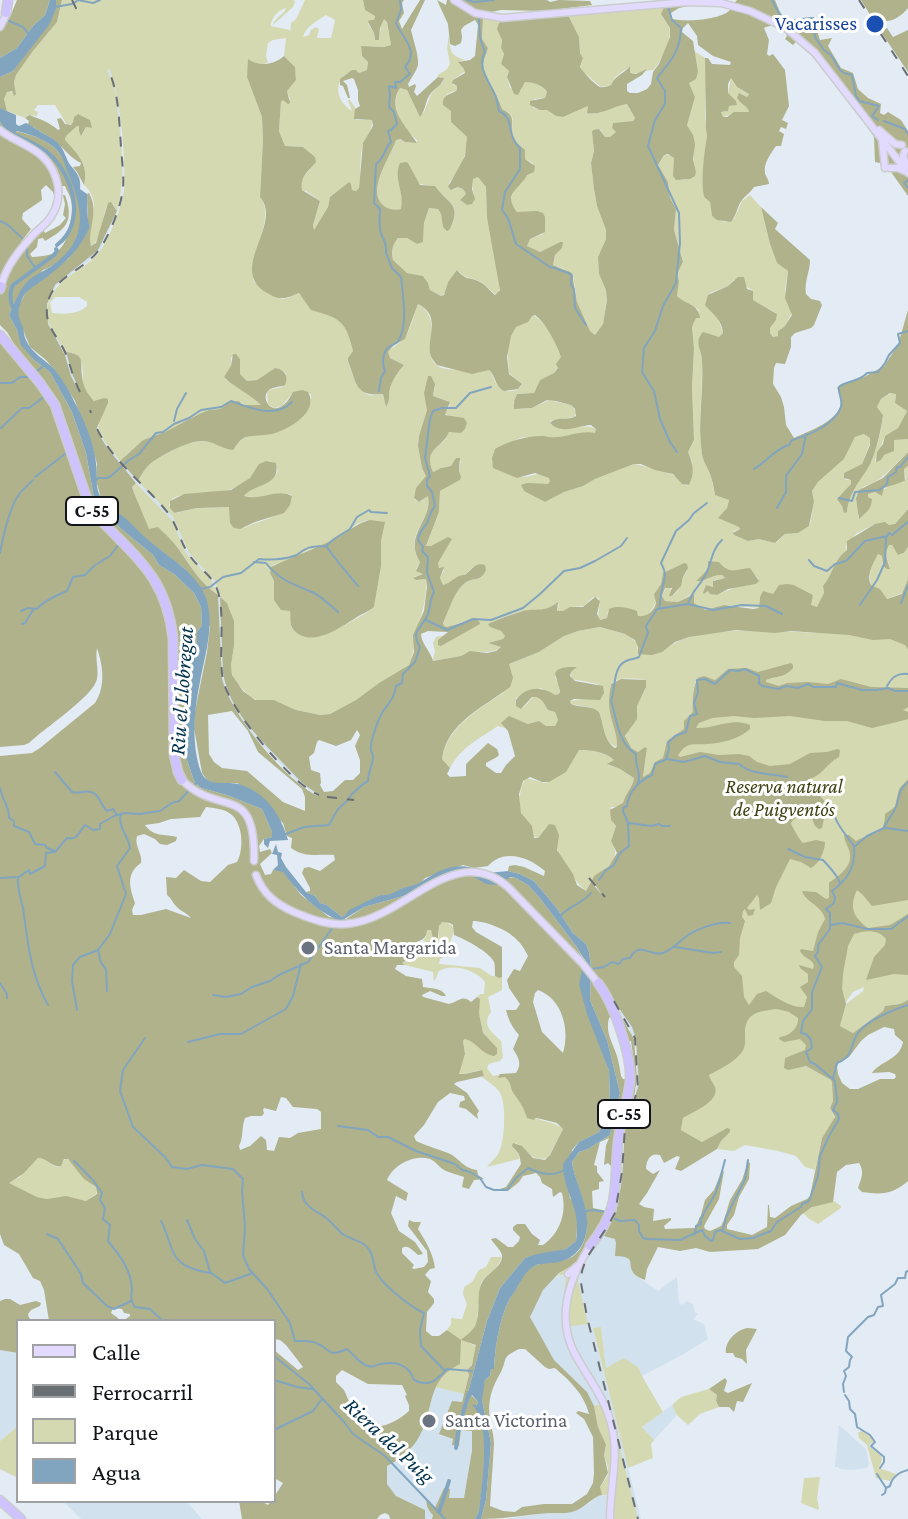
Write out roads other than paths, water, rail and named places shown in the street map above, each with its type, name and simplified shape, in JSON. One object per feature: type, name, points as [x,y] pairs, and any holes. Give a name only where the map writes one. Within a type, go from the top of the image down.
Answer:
[{"type":"highway","points":[[6,13],[10,1]]},
{"type":"highway","name":"C-55","points":[[5,341],[55,405],[93,509],[145,565],[164,598],[173,638],[172,728]]},
{"type":"highway","name":"C-55","points":[[5,341],[52,402],[90,508],[140,562],[158,587],[172,635],[174,761],[183,781]]},
{"type":"highway","name":"C-55","points":[[590,1246],[613,1201],[615,1153],[629,1072],[615,1019],[598,982]]},
{"type":"highway","name":"C-55","points":[[590,1246],[608,1221],[613,1204],[618,1137],[630,1078],[617,1021],[598,982]]},
{"type":"highway","points":[[0,1502],[18,1519]]},
{"type":"main road","points":[[455,0],[476,12],[502,16],[689,0]]},
{"type":"main road","points":[[455,0],[475,13],[502,18],[678,2],[721,3],[768,18],[813,50],[822,61],[820,66],[826,66],[834,74]]},
{"type":"main road","points":[[704,0],[736,5],[768,17],[795,33],[824,60],[829,59],[828,64],[834,74],[908,171]]},
{"type":"main road","points":[[0,26],[6,13]]},
{"type":"main road","points":[[873,126],[903,148],[908,171]]},
{"type":"main road","points":[[873,126],[882,141],[887,168],[908,171]]},
{"type":"main road","points":[[0,131],[46,160],[55,174],[58,190],[53,214],[11,263],[0,287]]},
{"type":"main road","name":"C-55","points":[[183,781],[197,791],[233,804],[247,816],[254,832],[254,861]]},
{"type":"main road","name":"C-55","points":[[256,875],[272,900],[303,916],[327,923],[353,923],[382,914],[448,876],[463,871],[486,873],[508,887],[598,982]]},
{"type":"main road","name":"C-55","points":[[590,1246],[567,1297],[565,1326],[575,1354],[603,1401],[611,1422],[615,1454],[610,1519]]},
{"type":"main road","points":[[568,1274],[580,1264]]},
{"type":"water","points":[[50,0],[56,0],[56,9],[49,25],[13,71],[0,77],[0,58],[17,48],[45,15]]},
{"type":"water","points":[[0,108],[16,115],[19,126],[26,123],[58,143],[78,176],[80,189],[87,194],[90,226],[82,242],[22,300],[18,314],[25,338],[31,349],[58,373],[81,415],[93,447],[97,486],[102,499],[188,572],[206,598],[209,630],[195,715],[198,761],[201,772],[208,780],[248,787],[270,805],[288,840],[270,841],[268,848],[264,839],[272,837],[272,832],[262,809],[201,788],[194,781],[186,757],[183,714],[197,632],[202,625],[201,607],[194,593],[119,527],[94,498],[86,453],[72,412],[50,372],[21,345],[9,315],[27,282],[65,255],[78,233],[80,222],[77,198],[60,155],[40,139],[16,131],[14,136],[5,130],[0,122]]},
{"type":"water","points":[[276,844],[286,867],[306,892],[342,917],[349,910],[380,895],[417,884],[452,867],[474,868],[480,876],[508,871],[520,874],[534,881],[573,933],[586,944],[589,952],[590,1000],[607,1040],[620,1093],[610,1135],[579,1152],[572,1162],[587,1216],[586,1234],[581,1246],[569,1258],[537,1265],[528,1271],[509,1300],[502,1318],[494,1369],[485,1380],[482,1400],[491,1443],[486,1500],[481,1519],[475,1519],[482,1486],[484,1440],[478,1414],[472,1405],[478,1402],[472,1395],[467,1396],[487,1321],[500,1288],[525,1258],[566,1249],[576,1241],[575,1210],[563,1164],[579,1142],[599,1132],[610,1107],[609,1071],[579,984],[584,959],[539,897],[516,878],[510,877],[499,885],[486,884],[462,870],[451,872],[407,895],[364,907],[341,921],[308,901],[283,872],[273,870],[278,865],[277,855],[272,854]]},
{"type":"waterway","points":[[74,3],[78,0],[93,3],[100,0]]},
{"type":"waterway","points":[[379,391],[385,371],[384,355],[399,340],[404,318],[401,277],[392,268],[386,253],[380,229],[380,209],[374,203],[376,164],[391,142],[388,131],[397,124],[389,107],[389,86],[396,88],[395,82],[410,74],[405,67],[410,50],[396,23],[401,10],[400,0]]},
{"type":"waterway","points":[[467,0],[494,0]]},
{"type":"waterway","points":[[772,0],[781,16],[788,21],[813,18],[815,37],[840,70],[852,75],[859,101],[879,106],[872,116],[878,120]]},
{"type":"waterway","points":[[55,7],[72,4]]},
{"type":"waterway","points":[[668,6],[672,20],[681,28],[680,36],[674,55],[657,78],[665,91],[665,104],[655,120],[648,146],[679,213],[680,243],[676,283],[644,348],[642,372],[654,391],[660,419],[677,452]]},
{"type":"waterway","points":[[479,18],[480,38],[485,52],[483,69],[499,111],[507,118],[515,143],[520,148],[520,169],[505,192],[502,210],[508,218],[516,244],[550,267],[572,276],[575,308],[586,325]]},
{"type":"waterway","points":[[7,20],[23,27],[28,33]]},
{"type":"waterway","points":[[884,121],[905,129],[908,134]]},
{"type":"waterway","points":[[12,130],[13,134],[47,152],[69,184],[73,197],[72,224],[57,245]]},
{"type":"waterway","points":[[908,180],[904,183],[908,188]]},
{"type":"waterway","points":[[0,221],[22,238]]},
{"type":"waterway","points":[[27,246],[27,256],[36,269]]},
{"type":"waterway","points":[[15,311],[11,298],[13,285],[54,255],[56,249]]},
{"type":"waterway","points":[[754,469],[792,440],[828,424],[841,407],[839,387],[867,373],[878,372],[900,343],[898,334],[908,331]]},
{"type":"waterway","points":[[34,374],[44,365]]},
{"type":"waterway","points":[[0,383],[12,383],[20,377],[28,377]]},
{"type":"waterway","points":[[349,798],[368,781],[375,731],[396,686],[402,683],[403,674],[415,662],[420,647],[416,635],[428,615],[434,592],[427,573],[428,557],[418,540],[435,506],[432,492],[427,486],[430,476],[425,458],[430,419],[433,411],[456,408],[470,393],[491,387]]},
{"type":"waterway","points":[[174,421],[186,393]]},
{"type":"waterway","points":[[1,428],[22,408],[29,408],[44,397]]},
{"type":"waterway","points":[[95,481],[111,476],[139,454],[156,433],[201,410],[221,407],[231,401],[270,411],[292,402]]},
{"type":"waterway","points":[[777,508],[786,492],[786,476],[802,454],[806,434]]},
{"type":"waterway","points":[[35,477],[69,451]]},
{"type":"waterway","points":[[839,498],[852,501],[855,492],[879,490],[908,457]]},
{"type":"waterway","points":[[0,553],[13,506],[33,480]]},
{"type":"waterway","points":[[659,609],[665,576],[661,563],[676,531],[707,503]]},
{"type":"waterway","points":[[199,589],[210,587],[223,577],[241,573],[259,559],[285,558],[310,547],[326,546],[369,510],[387,513]]},
{"type":"waterway","points":[[809,560],[814,566],[827,571],[835,564],[846,561],[865,541],[889,533],[892,535],[908,522]]},
{"type":"waterway","points":[[860,605],[885,562],[886,537]]},
{"type":"waterway","points":[[426,620],[447,630],[473,619],[491,620],[523,608],[564,571],[595,561],[621,546],[627,538]]},
{"type":"waterway","points":[[688,604],[722,540]]},
{"type":"waterway","points":[[97,564],[110,556],[119,544]]},
{"type":"waterway","points":[[327,547],[358,586]]},
{"type":"waterway","points":[[254,562],[266,563],[281,578],[315,594],[338,612]]},
{"type":"waterway","points":[[21,611],[37,609],[67,591],[73,577],[85,575],[95,565]]},
{"type":"waterway","points":[[901,603],[908,585]]},
{"type":"waterway","points":[[638,784],[636,754],[621,737],[611,700],[618,668],[626,661],[639,657],[648,633],[646,626],[657,609],[688,604],[713,610],[742,605],[766,606],[782,614]]},
{"type":"waterway","points":[[22,624],[33,610]]},
{"type":"waterway","points":[[666,759],[668,743],[686,732],[690,716],[697,714],[694,703],[698,693],[697,680],[705,679],[715,684],[730,670],[745,669],[759,676],[762,686],[778,689],[808,684],[813,687],[836,687],[837,683],[862,690],[888,688],[908,691]]},
{"type":"waterway","points":[[887,686],[895,676],[908,674]]},
{"type":"waterway","points":[[667,759],[684,762],[705,756],[720,762],[739,764],[755,772],[787,777]]},
{"type":"waterway","points":[[599,880],[629,846],[628,823],[623,808],[627,806],[635,787],[652,775],[655,764],[665,760]]},
{"type":"waterway","points":[[55,772],[72,792],[94,793],[107,811],[113,809],[117,815]]},
{"type":"waterway","points":[[0,878],[19,877],[29,870],[30,874],[45,866],[46,853],[55,852],[67,838],[76,837],[85,825],[93,830],[100,829],[100,824],[114,816],[160,811],[179,801],[197,782]]},
{"type":"waterway","points":[[855,846],[884,828],[908,782]]},
{"type":"waterway","points":[[0,788],[14,826],[29,832],[35,844],[55,851]]},
{"type":"waterway","points":[[286,834],[304,827],[329,825],[347,801]]},
{"type":"waterway","points":[[77,1010],[72,981],[73,965],[80,957],[98,950],[110,934],[126,894],[117,866],[130,848],[121,814]]},
{"type":"waterway","points":[[835,817],[854,846]]},
{"type":"waterway","points":[[629,823],[670,826]]},
{"type":"waterway","points":[[886,828],[908,831]]},
{"type":"waterway","points":[[615,1219],[635,1220],[643,1238],[647,1239],[680,1240],[702,1230],[711,1241],[715,1232],[720,1230],[740,1239],[753,1238],[771,1231],[777,1222],[809,1201],[818,1176],[820,1156],[839,1119],[833,1110],[837,1102],[835,1081],[810,1062],[806,1052],[812,1048],[811,1040],[801,1033],[803,1021],[812,1009],[812,992],[822,967],[815,956],[818,945],[830,929],[830,913],[826,909],[834,903],[832,891],[842,882],[854,861],[854,847]]},
{"type":"waterway","points":[[788,849],[805,857],[823,860],[840,883]]},
{"type":"waterway","points":[[18,878],[31,958],[37,982],[48,1005]]},
{"type":"waterway","points":[[560,916],[591,893]]},
{"type":"waterway","points":[[830,925],[843,923],[867,929],[891,929],[908,916]]},
{"type":"waterway","points":[[591,969],[612,962],[619,964],[637,950],[663,953],[699,929],[730,923]]},
{"type":"waterway","points":[[213,995],[226,997],[241,994],[308,962],[333,927]]},
{"type":"waterway","points":[[675,947],[721,952]]},
{"type":"waterway","points":[[98,950],[106,969],[107,991]]},
{"type":"waterway","points":[[188,1042],[220,1034],[241,1034],[286,1009],[293,996],[301,964]]},
{"type":"waterway","points":[[0,983],[7,998]]},
{"type":"waterway","points":[[833,1079],[837,1063],[849,1054],[862,1028],[908,1005]]},
{"type":"waterway","points":[[145,1038],[123,1070],[120,1091],[133,1127],[172,1167],[187,1169],[202,1165],[233,1169],[243,1179],[243,1255],[249,1269],[268,1290],[290,1323],[295,1341],[314,1342],[332,1353],[347,1349],[363,1364],[370,1366],[397,1364],[406,1368],[414,1380],[424,1383],[436,1379],[447,1369],[472,1371]]},
{"type":"waterway","points":[[338,1126],[368,1130],[378,1137],[388,1137],[416,1151],[455,1164],[494,1190],[507,1190],[528,1168],[546,1174],[564,1170]]},
{"type":"waterway","points":[[695,1234],[696,1226],[701,1224],[700,1219],[715,1194],[725,1160]]},
{"type":"waterway","points":[[723,1229],[745,1179],[748,1160]]},
{"type":"waterway","name":"Riera del Puig","points":[[74,1161],[102,1193],[100,1200],[105,1208],[103,1219],[110,1225],[108,1241],[128,1270],[133,1304],[150,1309],[161,1319]]},
{"type":"waterway","points":[[302,1192],[310,1208],[344,1235],[366,1246],[383,1281],[424,1313],[420,1330],[421,1346],[445,1371]]},
{"type":"waterway","points":[[582,1212],[607,1212]]},
{"type":"waterway","points":[[187,1220],[204,1251],[210,1272],[225,1283],[253,1273]]},
{"type":"waterway","points":[[161,1221],[175,1256],[186,1266],[210,1273]]},
{"type":"waterway","points":[[47,1234],[58,1239],[81,1274],[83,1283],[107,1306],[114,1309],[131,1301]]},
{"type":"waterway","points":[[849,1336],[874,1315],[878,1307],[883,1306],[881,1295],[898,1278],[905,1278],[908,1271]]},
{"type":"waterway","points":[[844,1392],[844,1371],[852,1357],[846,1351],[848,1337]]},
{"type":"waterway","name":"Riera del Puig","points":[[276,1358],[309,1384],[353,1434],[385,1456],[445,1519]]},
{"type":"waterway","points":[[276,1381],[312,1389]]},
{"type":"waterway","points":[[456,1448],[469,1393]]},
{"type":"waterway","points":[[845,1395],[855,1414],[857,1427],[870,1435],[875,1442],[871,1446],[884,1457],[880,1468]]},
{"type":"waterway","points":[[276,1429],[313,1411],[322,1399]]},
{"type":"waterway","points":[[886,1488],[897,1475],[908,1470]]},
{"type":"waterway","points":[[877,1474],[886,1488],[882,1495]]},
{"type":"waterway","points":[[439,1512],[449,1481]]},
{"type":"railway","points":[[72,0],[77,10]]},
{"type":"railway","points":[[859,0],[908,76]]},
{"type":"railway","points":[[80,392],[65,352],[50,326],[47,308],[49,298],[60,282],[102,246],[121,202],[123,177],[119,117],[108,69]]},
{"type":"railway","points":[[97,429],[121,463],[168,513],[187,551],[215,584],[221,609],[223,680],[237,709],[278,762],[319,795]]},
{"type":"railway","points":[[327,797],[354,800]]},
{"type":"railway","points":[[589,878],[605,897]]},
{"type":"railway","points":[[614,1001],[635,1038],[638,1089],[625,1127],[615,1213],[586,1259],[581,1283],[638,1519]]},
{"type":"place","name":"Vacarisses","points":[[875,24]]},
{"type":"place","name":"Santa Margarida","points":[[308,948]]},
{"type":"place","name":"Santa Victorina","points":[[429,1421]]},
{"type":"water label","name":"Riu el Llobregat","points":[[182,691]]},
{"type":"park label","name":"Reserva natural de Puigventós","points":[[784,798]]}]
